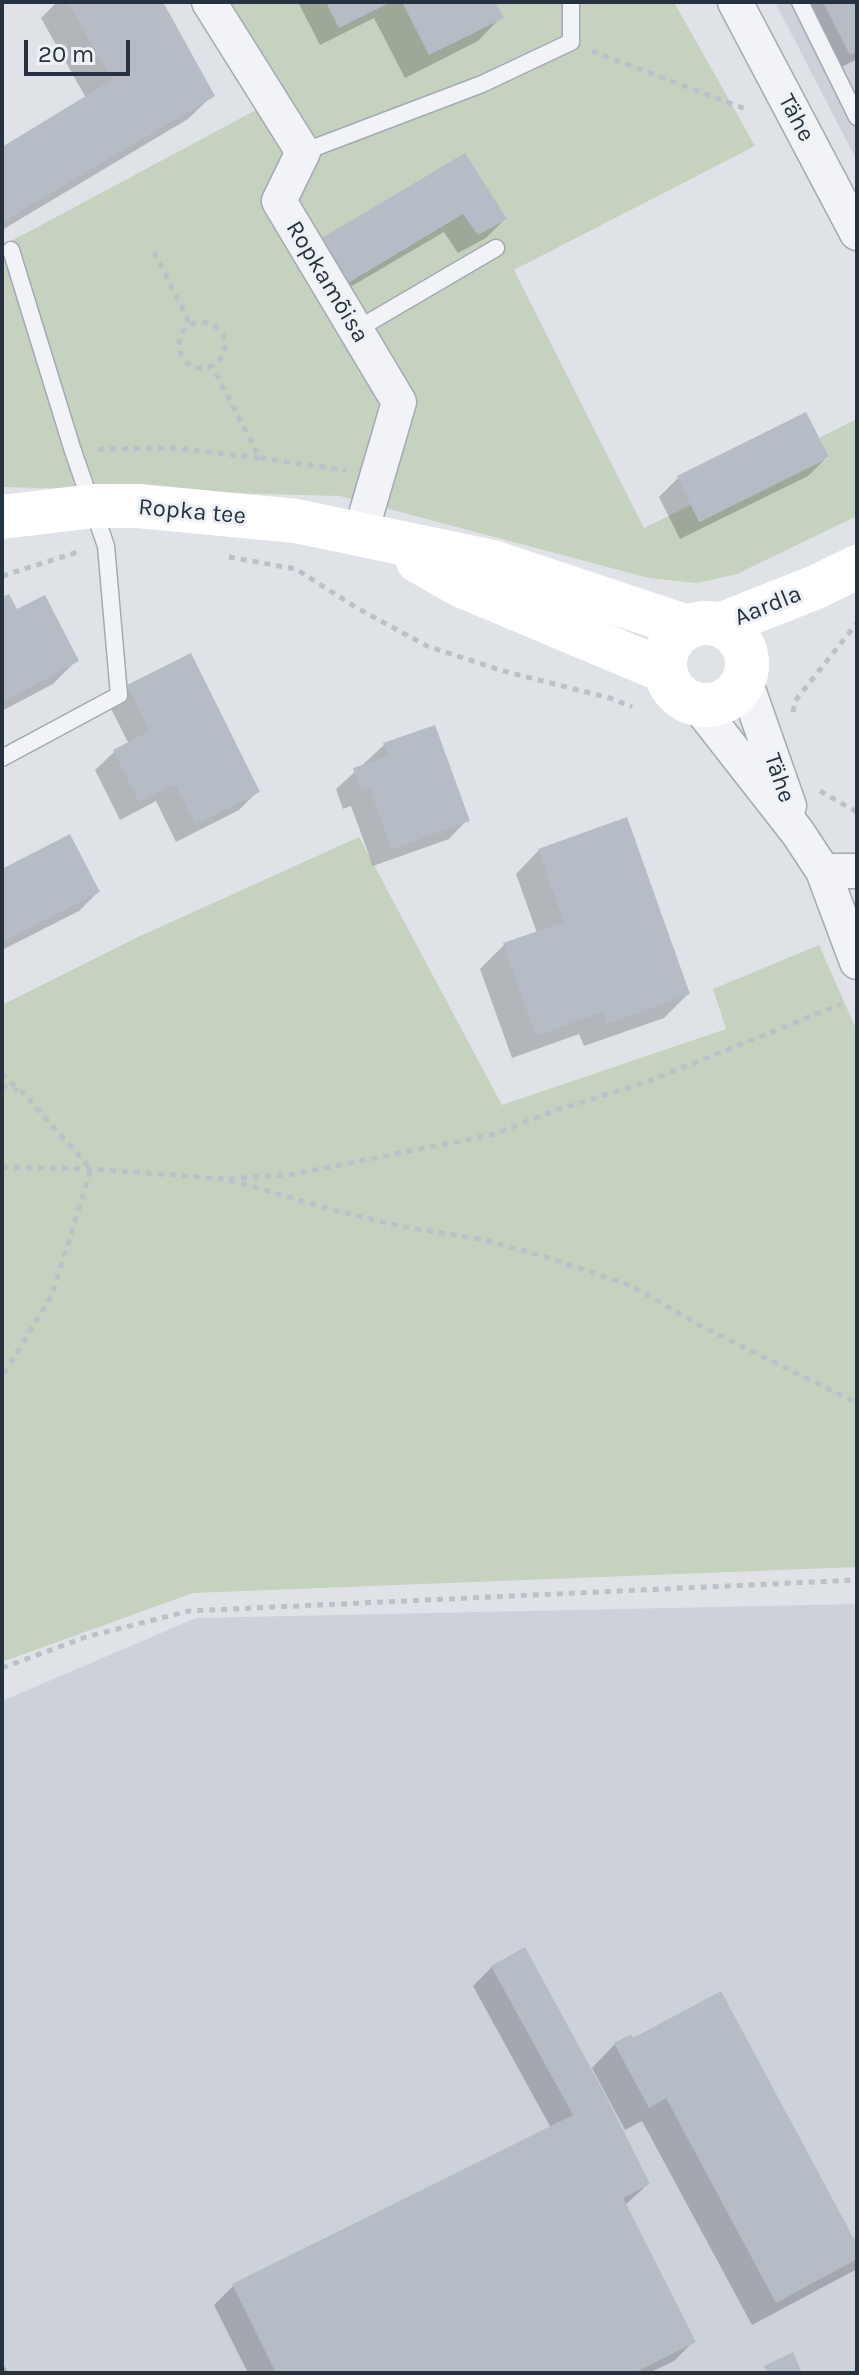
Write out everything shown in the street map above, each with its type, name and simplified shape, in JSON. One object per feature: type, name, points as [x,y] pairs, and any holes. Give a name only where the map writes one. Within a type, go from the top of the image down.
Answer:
[{"type":"street","points":[[209,2],[303,152]]},
{"type":"street","name":"Tähe","points":[[735,2],[857,233]]},
{"type":"street","name":"Ropkamõisa","points":[[303,152],[279,201],[399,402],[378,477],[370,538]]},
{"type":"street","name":"Ropka tee","points":[[2,517],[100,526],[138,506],[296,521],[493,562],[724,645]]},
{"type":"street","name":"Ropka tee","points":[[370,538],[460,585],[665,671]]},
{"type":"street","name":"Aardla","points":[[724,645],[816,587],[857,567]]},
{"type":"street","points":[[677,634],[724,645],[730,696],[709,705],[697,704],[676,692],[665,671],[665,658],[677,634]]},
{"type":"street","name":"Tähe","points":[[724,645],[798,833]]},
{"type":"street","name":"Tähe","points":[[697,704],[798,833],[823,871],[857,962]]},
{"type":"street","points":[[823,871],[857,871]]},
{"type":"lane","points":[[303,152],[482,84],[571,42],[571,2]]},
{"type":"lane","points":[[800,2],[857,117]]},
{"type":"lane","points":[[356,330],[496,248]]},
{"type":"lane","points":[[2,758],[119,695],[100,526],[73,451],[11,250]]},
{"type":"path","points":[[571,42],[748,110]]},
{"type":"path","points":[[154,252],[190,324]]},
{"type":"path","points":[[209,323],[222,335],[224,353],[212,366],[192,367],[182,353],[178,340],[180,333],[190,324],[209,323]]},
{"type":"path","points":[[212,366],[260,458]]},
{"type":"path","points":[[73,451],[174,448],[378,477]]},
{"type":"path","points":[[2,576],[69,553],[100,526]]},
{"type":"path","points":[[225,556],[296,569],[357,608],[427,646],[632,707]]},
{"type":"path","points":[[791,723],[795,701],[857,623]]},
{"type":"path","points":[[815,788],[857,812]]},
{"type":"path","points":[[2,1167],[91,1169],[226,1179],[294,1174],[491,1135],[557,1110],[647,1082],[841,1004]]},
{"type":"path","points":[[2,1074],[91,1169]]},
{"type":"path","points":[[2,1085],[23,1093]]},
{"type":"path","points":[[2,1377],[52,1295],[91,1169]]},
{"type":"path","points":[[226,1179],[404,1227],[481,1239],[632,1286],[699,1325],[857,1403]]},
{"type":"path","points":[[2,1668],[86,1637],[189,1611],[857,1580]]},
{"type":"shaded area","points":[[775,2],[857,2],[857,161]]},
{"type":"shaded area","points":[[857,1604],[857,2372],[2,2373],[2,1701],[196,1618]]},
{"type":"green space","points":[[195,2],[674,2],[755,146],[514,270],[644,528],[691,505],[700,522],[829,458],[819,438],[857,419],[857,516],[737,574],[697,583],[649,578],[340,496],[2,487],[2,246],[256,110]]},
{"type":"green space","points":[[359,837],[502,1105],[726,1029],[713,989],[819,945],[857,1031],[857,1567],[193,1593],[2,1662],[2,1005],[138,937]]},
{"type":"building","points":[[68,2],[163,2],[215,96],[2,222],[2,147],[112,80]]},
{"type":"building","points":[[326,2],[391,2],[339,28]]},
{"type":"building","points":[[402,2],[495,2],[504,18],[429,55]]},
{"type":"building","points":[[823,2],[857,2],[857,52],[850,55]]},
{"type":"building","points":[[465,153],[507,219],[478,235],[463,214],[348,283],[322,238]]},
{"type":"building","points":[[806,412],[829,457],[699,522],[677,476]]},
{"type":"building","points":[[9,594],[17,609],[45,595],[79,661],[2,702],[2,597]]},
{"type":"building","points":[[191,653],[260,792],[195,825],[175,784],[139,802],[113,750],[150,731],[127,685]]},
{"type":"building","points":[[435,725],[470,821],[392,849],[370,789],[361,792],[353,768],[388,756],[383,743]]},
{"type":"building","points":[[627,817],[690,994],[607,1024],[603,1012],[536,1036],[503,943],[564,922],[538,849]]},
{"type":"building","points":[[70,834],[100,892],[2,942],[2,869]]},
{"type":"building","points":[[525,1947],[650,2184],[623,2198],[696,2342],[634,2373],[276,2373],[232,2284],[573,2115],[491,1966]]},
{"type":"building","points":[[721,1991],[854,2239],[857,2237],[857,2259],[776,2303],[666,2098],[649,2108],[614,2043],[631,2034],[633,2038]]},
{"type":"building","points":[[793,2352],[802,2373],[767,2373],[764,2366]]}]
